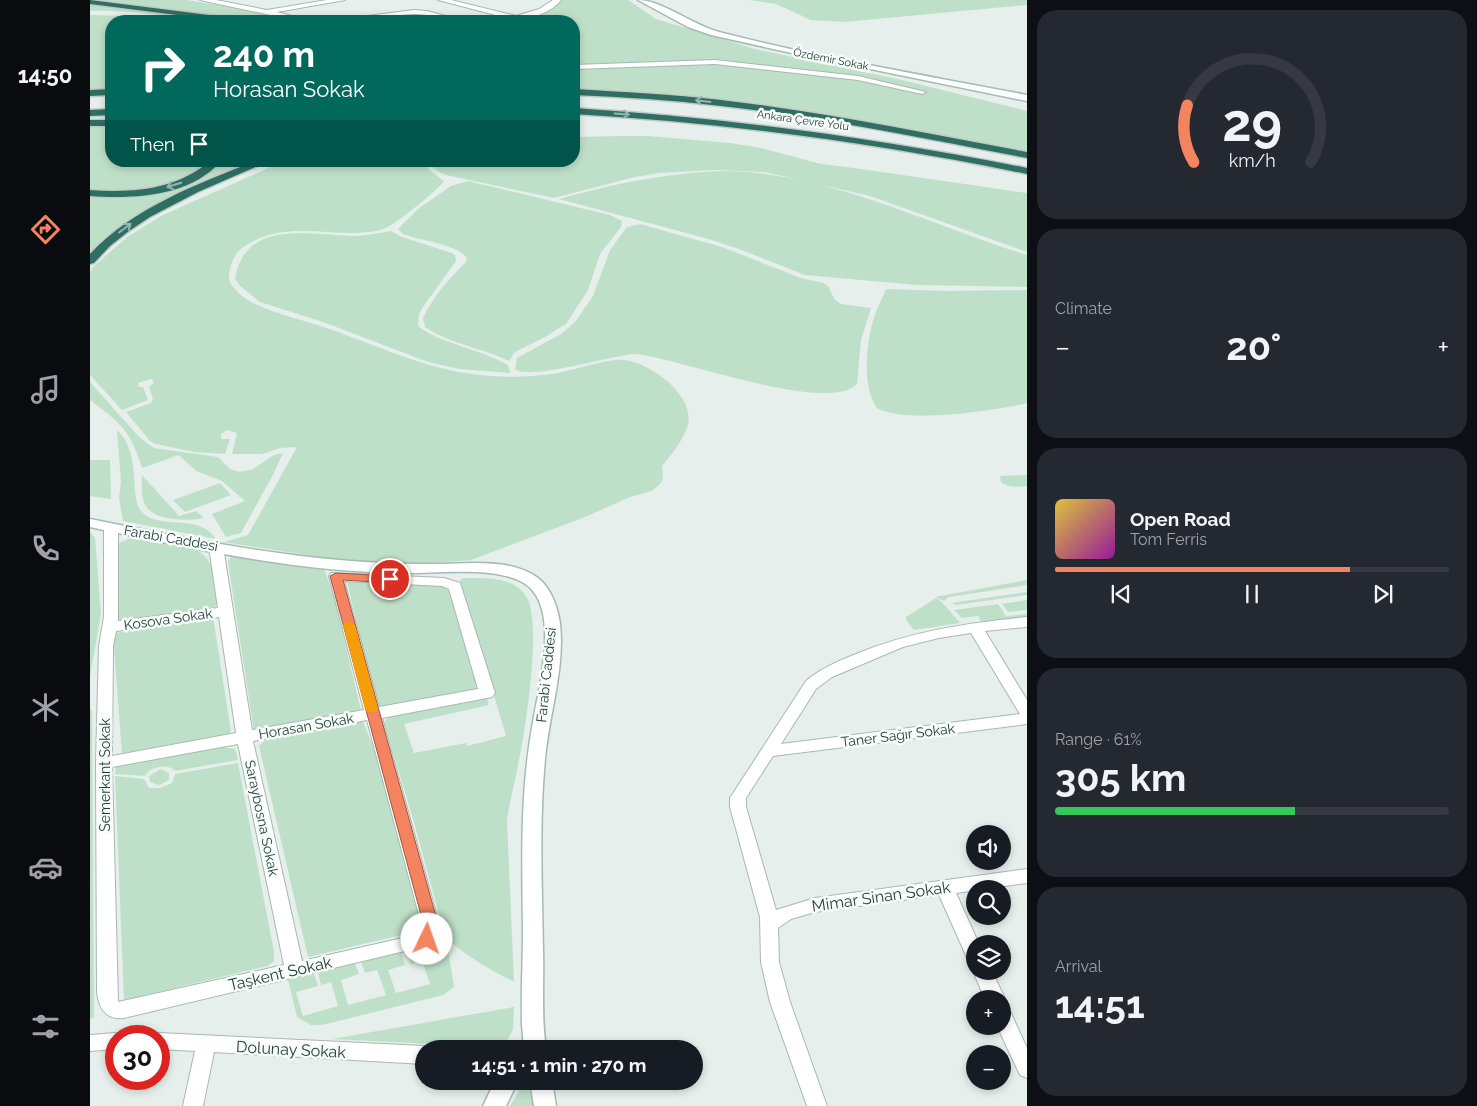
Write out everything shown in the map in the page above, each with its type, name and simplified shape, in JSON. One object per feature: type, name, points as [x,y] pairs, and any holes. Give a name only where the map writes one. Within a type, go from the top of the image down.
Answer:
[{"type":"highway","points":[[90,2],[193,15]]},
{"type":"highway","points":[[102,13],[146,15]]},
{"type":"highway","points":[[580,91],[664,97],[830,119],[1027,156]]},
{"type":"highway","points":[[90,93],[105,92]]},
{"type":"highway","name":"Ankara Çevre Yolu","points":[[580,100],[682,108],[808,122],[921,138],[1027,156]]},
{"type":"highway","points":[[90,102],[105,101]]},
{"type":"highway","name":"Ankara Çevre Yolu","points":[[580,111],[692,120],[818,134],[938,154],[1027,172]]},
{"type":"highway","points":[[90,113],[105,112]]},
{"type":"highway","points":[[580,121],[694,127],[806,138],[879,147],[1027,172]]},
{"type":"highway","points":[[90,122],[105,122]]},
{"type":"highway","points":[[90,194],[123,194],[161,188],[193,178],[208,167]]},
{"type":"highway","points":[[90,262],[108,241],[147,214],[251,167]]},
{"type":"street","points":[[206,0],[281,15]]},
{"type":"street","points":[[268,12],[276,9],[341,0]]},
{"type":"street","points":[[442,0],[504,15]]},
{"type":"street","points":[[525,15],[553,5],[557,0]]},
{"type":"street","name":"Özdemir Sokak","points":[[642,0],[691,25],[714,33],[787,50],[1027,98]]},
{"type":"street","points":[[391,15],[414,12],[435,15]]},
{"type":"street","points":[[580,67],[674,62],[724,62],[858,78],[922,92]]},
{"type":"street","name":"Farabi Caddesi","points":[[90,523],[216,547],[365,567],[494,570],[522,577],[533,582],[541,590],[550,612],[552,625],[550,662],[536,756],[531,826],[533,1040]]},
{"type":"street","name":"Semerkant Sokak","points":[[111,527],[111,627],[106,646],[104,763],[108,1005],[118,1011],[124,1010]]},
{"type":"street","name":"Saraybosna Sokak","points":[[216,547],[244,737],[295,970]]},
{"type":"street","name":"Horasan Sokak","points":[[104,763],[487,693],[455,586],[444,582],[336,576],[372,714]]},
{"type":"street","name":"Kosova Sokak","points":[[111,627],[225,612]]},
{"type":"street","points":[[817,1106],[776,987],[770,953],[770,924],[738,803],[742,789],[811,685],[830,672],[890,644],[934,633],[1027,622]]},
{"type":"street","points":[[975,627],[1027,713]]},
{"type":"street","name":"Taşkent Sokak","points":[[124,1010],[427,939],[432,931],[372,714]]},
{"type":"street","name":"Taner Sağır Sokak","points":[[768,750],[1027,719]]},
{"type":"street","name":"Mimar Sinan Sokak","points":[[770,924],[785,913],[814,905],[1027,876]]},
{"type":"street","points":[[944,888],[966,936]]},
{"type":"street","points":[[1011,1034],[1027,1069]]},
{"type":"street","points":[[90,1043],[105,1042]]},
{"type":"street","name":"Dolunay Sokak","points":[[170,1042],[415,1055]]},
{"type":"street","points":[[193,1106],[206,1045]]},
{"type":"street","points":[[494,1106],[502,1090]]},
{"type":"street","points":[[542,1090],[545,1106]]},
{"type":"green space","points":[[95,0],[187,0],[271,15],[211,15]]},
{"type":"green space","points":[[561,0],[628,0],[656,19],[755,49],[902,80],[1027,111],[1027,153],[802,112],[688,97],[580,88],[580,15],[530,15]]},
{"type":"green space","points":[[749,0],[1027,0],[1027,5],[844,22],[811,20],[776,4]]},
{"type":"green space","points":[[90,3],[182,15],[155,15],[90,11]]},
{"type":"green space","points":[[90,15],[105,15],[105,88],[90,89]]},
{"type":"green space","points":[[90,125],[105,125],[105,167],[202,167],[184,179],[169,184],[138,189],[90,192]]},
{"type":"green space","points":[[648,136],[730,143],[761,148],[821,164],[1027,193],[1027,252],[870,196],[765,172],[715,170],[659,173],[635,177],[554,198],[446,175],[433,167],[580,167],[580,137]]},
{"type":"green space","points":[[217,167],[239,167],[126,222],[90,254],[90,195],[99,196],[166,188],[183,184],[213,171]]},
{"type":"green space","points":[[271,167],[429,167],[428,169],[444,181],[417,206],[391,225],[376,231],[358,233],[302,231],[274,234],[261,238],[248,244],[235,256],[229,273],[231,285],[251,302],[270,310],[330,329],[422,363],[460,372],[500,377],[519,377],[558,373],[601,362],[624,360],[634,362],[657,373],[668,382],[684,402],[688,413],[688,424],[684,435],[662,466],[663,477],[661,483],[652,491],[630,497],[585,517],[471,560],[416,564],[346,561],[224,542],[248,535],[297,447],[280,448],[263,454],[232,454],[237,433],[227,430],[221,434],[221,439],[230,439],[225,454],[194,452],[156,444],[150,441],[126,412],[151,403],[153,400],[149,386],[154,384],[152,379],[138,383],[139,387],[143,387],[148,400],[122,410],[90,375],[90,273],[92,268],[127,237],[163,215]]},
{"type":"green space","points":[[731,171],[769,175],[844,191],[1027,255],[1027,287],[917,285],[805,275],[705,238],[559,199],[644,179]]},
{"type":"green space","points":[[468,181],[610,215],[622,221],[621,227],[600,254],[588,290],[566,324],[515,352],[509,361],[445,338],[425,327],[423,318],[432,302],[447,282],[466,262],[467,258],[463,253],[456,250],[403,234],[398,229],[418,209],[451,186]]},
{"type":"green space","points":[[640,224],[722,247],[801,278],[823,283],[828,286],[835,300],[841,304],[871,308],[861,340],[857,384],[841,392],[816,393],[785,389],[655,357],[635,354],[537,372],[523,372],[515,369],[517,358],[561,334],[575,322],[593,296],[610,250],[627,227]]},
{"type":"green space","points":[[391,231],[402,237],[455,255],[456,261],[419,314],[418,326],[449,342],[497,359],[508,365],[510,373],[459,369],[428,362],[323,322],[260,302],[240,286],[235,279],[241,259],[252,246],[266,238],[283,234],[301,233],[357,236]]},
{"type":"green space","points":[[886,289],[947,291],[1027,290],[1027,403],[973,412],[928,416],[890,413],[877,408],[869,389],[867,354],[873,321]]},
{"type":"green space","points":[[90,382],[140,438],[154,448],[218,457],[230,469],[240,472],[253,469],[274,455],[283,453],[241,533],[226,537],[212,514],[245,501],[222,481],[196,471],[179,455],[142,468],[133,444],[123,428],[110,415],[90,400]]},
{"type":"green space","points":[[117,430],[125,440],[130,451],[136,497],[142,512],[150,518],[199,526],[216,539],[123,521],[119,498],[121,482]]},
{"type":"green space","points":[[90,460],[110,460],[111,499],[90,496]]},
{"type":"green space","points":[[142,475],[179,516],[196,511],[204,518],[189,520],[170,519],[161,517],[148,509],[142,492]]},
{"type":"green space","points":[[1027,475],[1027,486],[1020,487],[1004,484],[1001,482],[1000,476]]},
{"type":"green space","points":[[220,483],[231,495],[185,512],[173,500]]},
{"type":"green space","points":[[90,532],[95,538],[101,614],[90,677]]},
{"type":"green space","points":[[131,538],[198,551],[204,555],[212,567],[217,605],[213,608],[118,622],[116,549],[119,543]]},
{"type":"green space","points":[[236,556],[324,568],[335,600],[361,711],[254,731],[228,562],[230,558]]},
{"type":"green space","points":[[463,578],[498,580],[514,585],[526,596],[531,609],[533,652],[531,678],[521,750],[507,821],[514,981],[472,958],[451,942],[445,934],[384,722],[390,716],[487,698],[489,705],[404,724],[414,753],[466,743],[467,746],[506,736],[460,580]]},
{"type":"green space","points":[[1027,580],[1027,585],[949,597],[944,601],[935,597]]},
{"type":"green space","points":[[347,582],[443,586],[447,589],[451,596],[480,690],[377,707]]},
{"type":"green space","points":[[1027,592],[1027,595],[956,605],[951,603]]},
{"type":"green space","points":[[936,598],[942,602],[960,623],[914,630],[906,620],[906,617]]},
{"type":"green space","points":[[1027,600],[1027,610],[1008,612],[1002,604]]},
{"type":"green space","points":[[998,604],[1006,616],[1027,614],[1027,617],[981,622],[978,616],[962,618],[954,610]]},
{"type":"green space","points":[[213,617],[231,731],[229,734],[122,753],[113,636],[115,633]]},
{"type":"green space","points":[[90,708],[92,711],[94,1018],[90,1019]]},
{"type":"green space","points":[[363,721],[374,749],[421,919],[420,928],[410,933],[308,957],[259,746],[266,739],[274,736]]},
{"type":"green space","points":[[216,746],[235,749],[238,760],[175,771],[164,766],[151,770],[145,776],[115,774],[116,766]]},
{"type":"green space","points":[[238,763],[274,952],[274,961],[268,966],[124,1000],[115,776],[144,779],[149,788],[160,788],[172,783],[175,774]]},
{"type":"green space","points":[[161,769],[169,773],[169,780],[159,785],[150,782],[149,776]]},
{"type":"green space","points":[[434,944],[448,949],[454,987],[443,995],[322,1025],[311,1025],[297,1017],[288,980],[314,974],[318,986],[296,992],[303,1016],[338,1006],[331,982],[321,985],[318,973],[355,963],[359,974],[341,980],[348,1005],[386,995],[377,970],[365,973],[361,962],[401,952],[405,965],[388,970],[396,993],[430,984],[422,961],[411,964],[408,951]]},
{"type":"green space","points":[[514,1007],[513,1029],[508,1040],[415,1040],[415,1043],[332,1039]]},
{"type":"green space","points":[[520,1090],[531,1090],[534,1106],[510,1106]]},
{"type":"slow traffic","points":[[349,625],[371,709]]},
{"type":"route","points":[[390,579],[336,576],[432,931],[427,939]]}]
